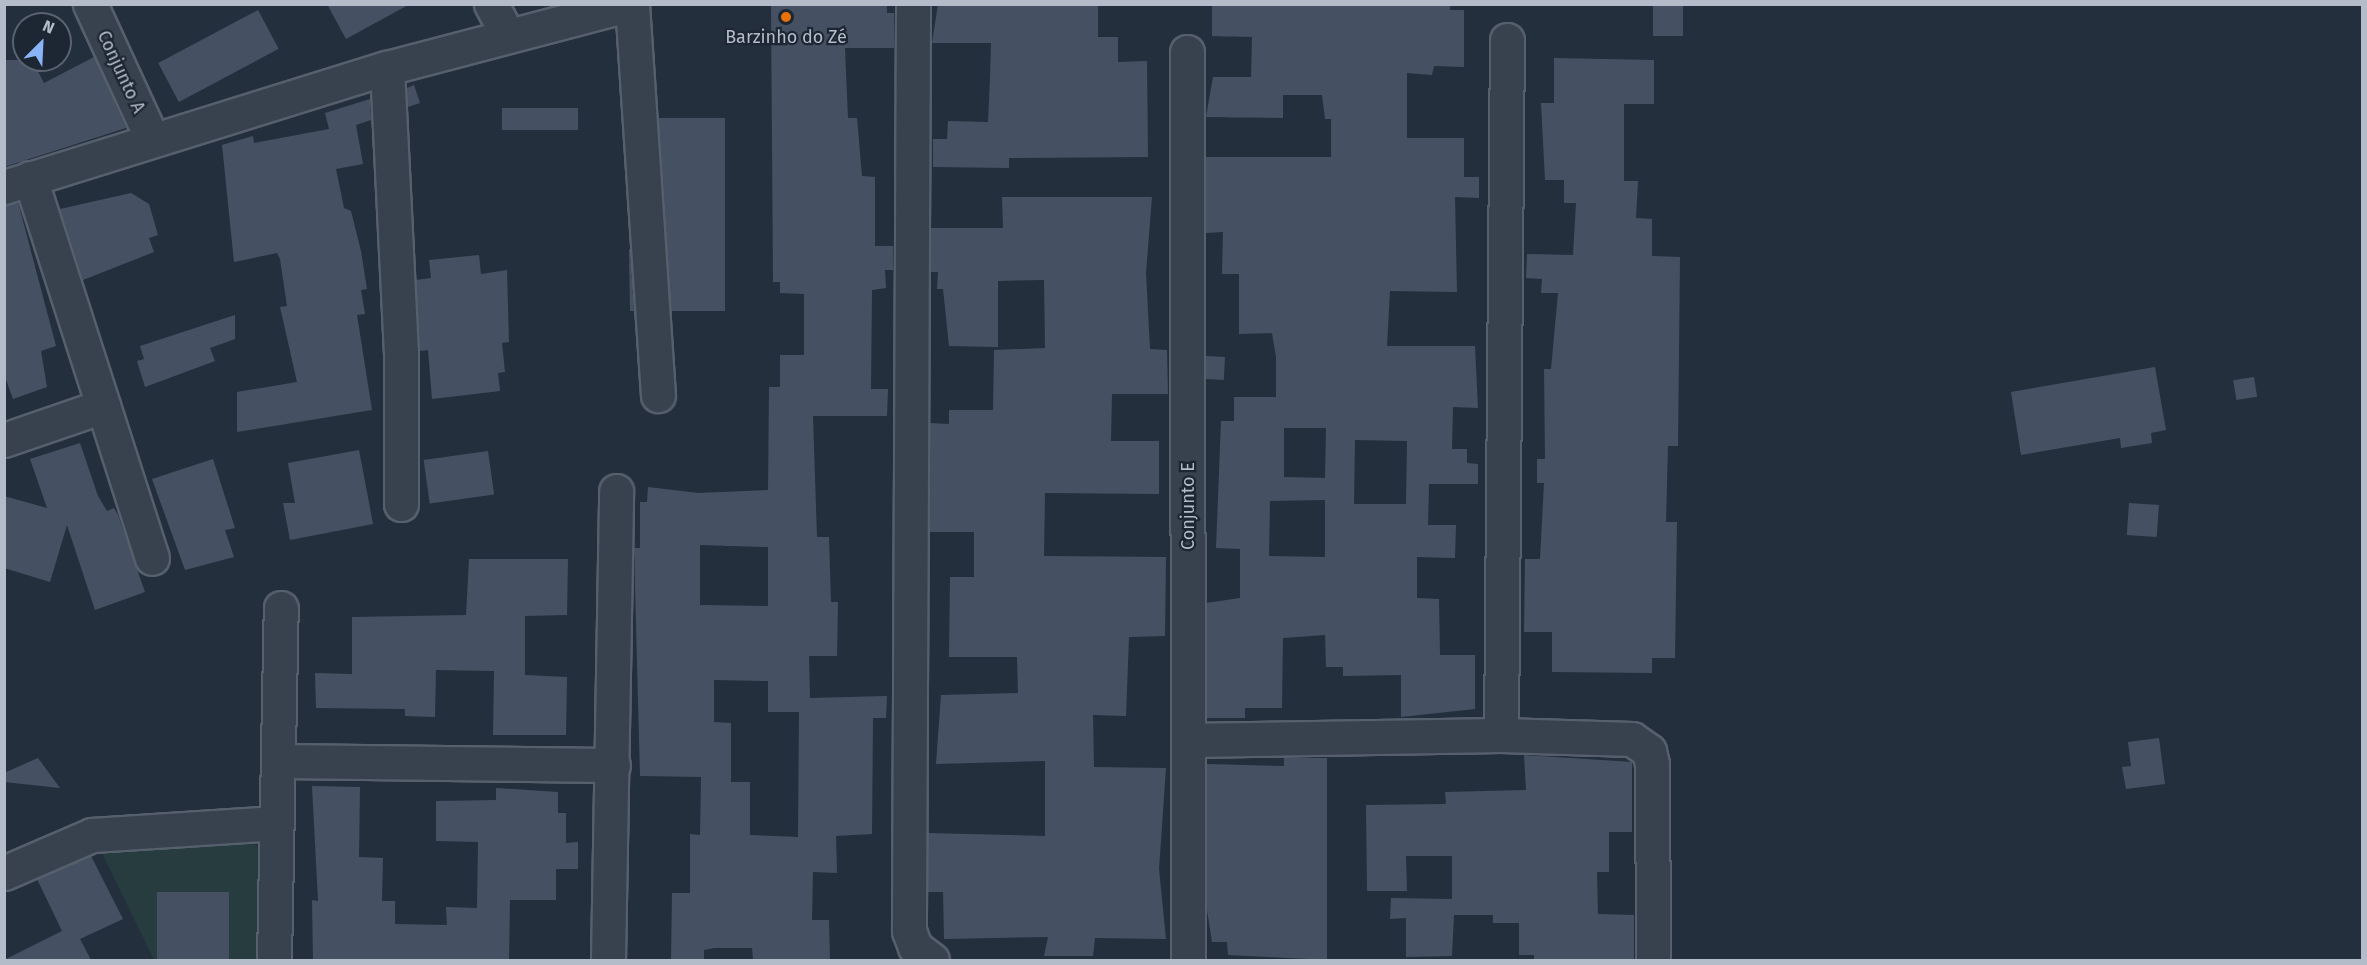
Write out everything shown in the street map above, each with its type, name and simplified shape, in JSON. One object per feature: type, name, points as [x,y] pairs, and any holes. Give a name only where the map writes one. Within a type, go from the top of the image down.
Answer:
[{"type":"street","name":"Conjunto A","points":[[90,4],[152,140]]},
{"type":"street","points":[[491,4],[508,36]]},
{"type":"street","points":[[152,558],[103,406],[17,182],[387,68],[632,4],[658,395]]},
{"type":"street","points":[[913,4],[909,931],[915,947],[932,960]]},
{"type":"street","points":[[1501,735],[1507,40]]},
{"type":"street","name":"Conjunto E","points":[[1187,52],[1188,960]]},
{"type":"street","points":[[387,68],[401,352],[401,504]]},
{"type":"street","points":[[4,440],[103,406]]},
{"type":"street","points":[[608,960],[616,491]]},
{"type":"street","points":[[274,960],[281,608]]},
{"type":"street","points":[[1189,740],[1501,735],[1621,736],[1649,751],[1653,960]]},
{"type":"street","points":[[278,761],[613,765]]},
{"type":"street","points":[[4,873],[92,835],[277,823]]},
{"type":"green space","points":[[254,844],[263,851],[262,960],[154,960],[99,847]]},
{"type":"building","points":[[327,4],[410,4],[346,39]]},
{"type":"building","points":[[771,4],[887,4],[887,13],[894,13],[894,48],[845,48],[848,118],[857,118],[862,176],[875,177],[875,246],[893,246],[893,270],[885,270],[886,288],[872,290],[871,389],[888,389],[887,416],[813,416],[817,537],[829,537],[831,602],[838,602],[837,656],[809,656],[810,698],[887,696],[886,718],[873,718],[872,834],[836,836],[837,873],[813,872],[812,920],[829,920],[830,960],[753,960],[752,948],[714,948],[704,950],[704,960],[671,960],[672,893],[690,893],[690,834],[700,835],[701,777],[640,776],[634,548],[640,548],[640,502],[647,502],[648,487],[698,493],[768,490],[769,387],[780,387],[780,355],[804,355],[804,294],[780,293],[780,282],[773,282]],"holes":[[[700,545],[768,547],[768,606],[700,605]],[[714,680],[768,681],[768,712],[799,712],[798,837],[750,835],[750,782],[731,782],[731,723],[714,722]]]},
{"type":"building","points":[[938,4],[1098,4],[1098,37],[1118,37],[1118,62],[1147,61],[1148,157],[1009,158],[1009,168],[933,167],[933,139],[947,139],[948,121],[988,122],[990,79],[991,43],[932,43]]},
{"type":"building","points":[[1212,4],[1450,4],[1450,10],[1464,10],[1464,67],[1434,66],[1432,75],[1407,73],[1407,138],[1464,138],[1464,177],[1479,177],[1479,198],[1455,197],[1457,292],[1390,291],[1387,346],[1475,346],[1478,408],[1453,407],[1452,449],[1467,449],[1467,463],[1478,464],[1478,484],[1429,484],[1428,525],[1456,525],[1455,558],[1417,557],[1417,598],[1439,599],[1440,655],[1475,655],[1475,709],[1401,717],[1401,675],[1343,676],[1343,667],[1326,667],[1325,635],[1283,638],[1282,708],[1245,708],[1245,718],[1206,718],[1206,603],[1240,598],[1240,549],[1216,548],[1221,421],[1234,421],[1234,397],[1276,397],[1276,357],[1272,333],[1239,334],[1239,274],[1222,274],[1223,232],[1206,233],[1206,157],[1331,157],[1331,119],[1325,119],[1322,95],[1283,95],[1283,118],[1206,117],[1213,77],[1251,77],[1252,37],[1212,36]],"holes":[[[1284,428],[1326,428],[1325,478],[1284,477]],[[1355,440],[1407,441],[1406,504],[1354,504]],[[1325,500],[1325,557],[1269,556],[1270,501]]]},
{"type":"building","points":[[1653,4],[1683,4],[1683,36],[1653,36]]},
{"type":"building","points":[[258,10],[279,49],[179,102],[158,63]]},
{"type":"building","points":[[94,57],[126,128],[4,167],[4,60],[12,60],[12,72],[38,72],[44,83],[65,72],[72,72],[72,68]]},
{"type":"building","points":[[1554,58],[1654,60],[1654,104],[1624,104],[1624,181],[1638,181],[1636,218],[1652,219],[1652,256],[1680,257],[1678,446],[1668,446],[1666,522],[1677,522],[1675,658],[1652,658],[1652,673],[1552,672],[1552,632],[1524,632],[1525,559],[1540,559],[1544,483],[1537,483],[1537,459],[1545,459],[1544,369],[1551,369],[1558,293],[1541,293],[1542,279],[1526,278],[1527,254],[1573,255],[1576,203],[1564,203],[1564,180],[1545,180],[1541,103],[1554,103]]},
{"type":"building","points":[[414,85],[420,103],[408,107],[407,88]]},
{"type":"building","points":[[370,99],[371,120],[356,125],[363,164],[336,169],[344,208],[351,211],[367,289],[361,290],[365,314],[357,315],[372,410],[237,432],[237,392],[297,382],[280,307],[287,306],[280,259],[277,253],[234,262],[222,145],[253,136],[254,143],[329,129],[325,113]]},
{"type":"building","points":[[502,108],[578,108],[578,130],[502,130]]},
{"type":"building","points":[[658,118],[725,118],[725,311],[671,311]]},
{"type":"building","points":[[131,193],[149,204],[158,235],[149,238],[154,252],[83,280],[60,209]]},
{"type":"building","points":[[1002,197],[1152,197],[1146,273],[1150,349],[1167,350],[1168,394],[1112,394],[1111,441],[1159,441],[1159,494],[1045,493],[1044,556],[1166,557],[1165,636],[1129,637],[1126,716],[1093,715],[1094,767],[1166,768],[1159,869],[1166,939],[1095,938],[1093,956],[1044,956],[1048,937],[944,939],[943,892],[928,892],[928,833],[1045,836],[1045,761],[936,764],[941,695],[1018,693],[1017,657],[949,657],[950,577],[974,577],[974,532],[929,532],[930,423],[949,424],[949,410],[993,410],[994,350],[1045,348],[1044,280],[998,281],[998,347],[949,346],[943,289],[937,289],[938,272],[931,272],[931,228],[1003,228]]},
{"type":"building","points":[[18,202],[56,346],[41,351],[47,387],[13,399],[4,374],[4,205]]},
{"type":"building","points":[[630,249],[634,311],[630,311]]},
{"type":"building","points":[[479,255],[481,274],[507,270],[509,342],[502,343],[505,372],[498,373],[500,391],[432,399],[428,350],[420,351],[416,280],[431,278],[429,260]]},
{"type":"building","points":[[235,315],[235,339],[210,348],[215,361],[145,387],[137,361],[144,359],[140,346]]},
{"type":"building","points":[[1206,356],[1225,357],[1224,380],[1205,379]]},
{"type":"building","points":[[2155,367],[2166,430],[2151,433],[2152,443],[2121,448],[2120,438],[2021,455],[2011,392]]},
{"type":"building","points":[[2254,377],[2257,397],[2236,400],[2233,380]]},
{"type":"building","points":[[80,443],[98,496],[107,511],[114,508],[118,515],[145,592],[95,610],[67,525],[50,582],[4,568],[4,496],[47,508],[30,459]]},
{"type":"building","points":[[359,450],[373,524],[290,540],[283,503],[295,503],[288,463]]},
{"type":"building","points":[[488,451],[494,495],[430,504],[424,460]]},
{"type":"building","points":[[213,459],[235,528],[225,530],[234,557],[185,570],[152,479]]},
{"type":"building","points":[[2129,503],[2159,505],[2157,537],[2127,535]]},
{"type":"building","points":[[469,559],[568,559],[567,615],[525,616],[525,675],[567,677],[566,735],[493,735],[494,671],[436,670],[435,717],[405,716],[405,709],[316,708],[315,673],[352,674],[352,617],[466,615]]},
{"type":"building","points":[[2159,738],[2165,784],[2126,789],[2122,767],[2131,766],[2128,742]]},
{"type":"building","points":[[1524,755],[1632,762],[1632,832],[1609,832],[1609,872],[1597,872],[1598,914],[1634,915],[1634,960],[1534,960],[1534,955],[1519,955],[1519,923],[1493,923],[1493,915],[1454,915],[1452,956],[1406,957],[1406,918],[1390,919],[1391,898],[1452,899],[1452,856],[1406,856],[1407,891],[1367,891],[1366,805],[1446,804],[1445,792],[1526,790]]},
{"type":"building","points":[[38,758],[60,788],[4,782],[4,773]]},
{"type":"building","points":[[1284,758],[1327,758],[1327,960],[1228,955],[1227,942],[1212,942],[1207,910],[1207,764],[1284,766]]},
{"type":"building","points":[[312,786],[360,787],[359,857],[383,858],[382,901],[395,901],[395,924],[447,925],[446,907],[477,908],[478,842],[436,841],[436,801],[496,800],[496,788],[558,792],[558,813],[566,813],[566,843],[578,842],[578,869],[556,869],[556,900],[510,900],[509,960],[313,960],[312,900],[318,901]]},
{"type":"building","points":[[91,856],[123,919],[80,939],[91,960],[4,960],[62,931],[37,879]]},
{"type":"building","points":[[157,892],[229,892],[229,960],[157,960]]},
{"type":"place","name":"Barzinho do Zé","points":[[786,17]]}]
